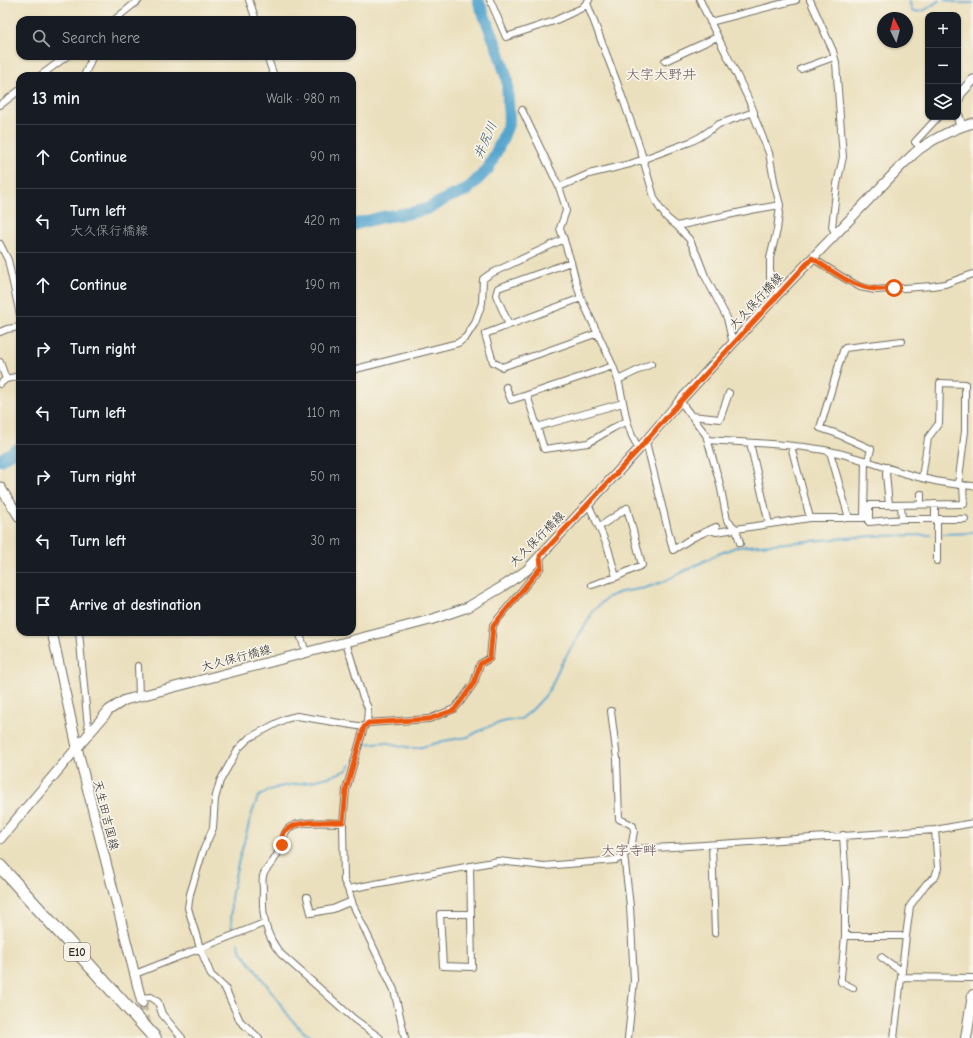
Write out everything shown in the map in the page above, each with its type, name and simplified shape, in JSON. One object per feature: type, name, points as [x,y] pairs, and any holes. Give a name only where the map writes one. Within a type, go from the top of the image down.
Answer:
[{"type":"highway","name":"E10","points":[[0,866],[155,1038]]},
{"type":"main road","points":[[961,93],[973,80]]},
{"type":"main road","points":[[959,120],[961,126]]},
{"type":"main road","name":"大久保行橋線","points":[[0,840],[109,710],[125,700],[430,620],[468,607],[527,570],[642,446],[778,294],[904,163],[921,148],[942,135],[973,122]]},
{"type":"main road","points":[[0,487],[16,512]]},
{"type":"main road","name":"天生田吉国線","points":[[53,636],[77,747],[141,1001]]},
{"type":"main road","points":[[966,1038],[973,995]]},
{"type":"street","points":[[119,16],[139,0]]},
{"type":"street","points":[[249,0],[255,16]]},
{"type":"street","points":[[490,0],[506,37],[554,21],[582,8],[588,1],[644,159],[654,197],[667,218],[689,239],[727,318],[733,344]]},
{"type":"street","points":[[700,0],[717,37],[745,90],[769,153],[780,205],[777,230],[770,258],[770,278],[778,294]]},
{"type":"street","points":[[710,22],[796,0]]},
{"type":"street","points":[[810,0],[833,51],[836,63],[843,157],[837,184],[832,227],[836,234]]},
{"type":"street","points":[[665,62],[717,37]]},
{"type":"street","points":[[801,69],[834,57]]},
{"type":"street","points":[[45,72],[62,60]]},
{"type":"street","points":[[86,72],[91,60]]},
{"type":"street","points":[[269,60],[273,72]]},
{"type":"street","points":[[0,105],[16,93]]},
{"type":"street","points":[[522,110],[559,187],[566,211],[560,228],[581,298],[613,366],[618,380],[627,421],[632,436],[642,446],[673,550],[692,538],[716,527]]},
{"type":"street","points":[[559,187],[589,174],[630,164],[700,138],[719,124],[754,112]]},
{"type":"street","points":[[921,148],[915,142],[935,120]]},
{"type":"street","points":[[677,226],[780,205]]},
{"type":"street","points":[[356,369],[458,343],[466,337],[475,323],[482,303],[482,279],[564,239]]},
{"type":"street","points":[[0,244],[8,260],[16,297]]},
{"type":"street","points":[[812,258],[860,287],[875,290],[945,284],[973,274]]},
{"type":"street","points":[[509,325],[496,295],[498,288],[571,262]]},
{"type":"street","points":[[581,298],[485,334],[493,362],[502,367],[598,333]]},
{"type":"street","points":[[0,332],[16,328]]},
{"type":"street","points":[[710,530],[716,532],[810,518],[864,518],[866,461],[872,449],[820,428],[845,348],[902,341]]},
{"type":"street","points":[[0,362],[6,379]]},
{"type":"street","points":[[618,380],[651,364]]},
{"type":"street","points":[[506,386],[511,400],[527,396],[613,366]]},
{"type":"street","points":[[0,384],[6,379],[16,377]]},
{"type":"street","points":[[922,478],[928,438],[939,423],[940,383],[965,384],[965,431],[961,485],[964,504],[869,506],[869,522],[902,519],[965,519]]},
{"type":"street","points":[[692,416],[720,419],[729,394]]},
{"type":"street","points":[[527,396],[544,449],[588,443],[627,421]]},
{"type":"street","points":[[680,402],[706,435],[720,484],[727,520],[736,529],[740,543]]},
{"type":"street","points":[[537,427],[623,403]]},
{"type":"street","points":[[708,440],[791,446],[830,452],[922,478],[973,486]]},
{"type":"street","points":[[750,443],[770,524]]},
{"type":"street","points":[[791,446],[810,518]]},
{"type":"street","points":[[830,452],[849,518]]},
{"type":"street","points":[[887,467],[886,474],[889,505]]},
{"type":"street","points":[[921,494],[921,504]]},
{"type":"street","points":[[588,504],[608,548],[616,577]]},
{"type":"street","points":[[935,504],[936,561]]},
{"type":"street","points":[[901,505],[902,519]]},
{"type":"street","points":[[592,585],[616,577],[642,565],[627,508],[598,527]]},
{"type":"street","points":[[259,1038],[240,1021],[224,988],[211,975],[200,948],[188,908],[190,894],[203,851],[213,828],[215,799],[220,781],[238,749],[249,738],[285,719],[297,716],[366,725],[429,719],[454,710],[474,683],[480,664],[490,658],[493,626],[541,567],[540,556]]},
{"type":"street","points":[[79,636],[88,728],[92,731]]},
{"type":"street","points":[[300,636],[306,652]]},
{"type":"street","points":[[346,642],[362,695],[368,708],[366,725],[346,790],[343,822],[344,881],[394,990],[405,1038]]},
{"type":"street","points":[[138,666],[139,696]]},
{"type":"street","points":[[611,711],[617,760],[619,819],[633,826],[634,831],[631,849]]},
{"type":"street","points":[[343,822],[306,823],[293,825],[288,828],[275,859],[265,871],[263,876],[262,908],[264,923],[274,946],[281,954],[354,1019],[380,1038]]},
{"type":"street","points":[[348,889],[498,861],[544,866],[616,860],[631,849],[936,830],[973,823]]},
{"type":"street","points":[[894,1038],[910,906],[926,884],[935,877],[938,868],[936,830]]},
{"type":"street","points":[[844,835],[846,884],[845,936],[841,982],[853,988]]},
{"type":"street","points":[[712,845],[715,933]]},
{"type":"street","points":[[624,855],[630,906],[634,980],[628,1038]]},
{"type":"street","points":[[470,866],[471,914],[472,967],[443,966],[440,914],[471,914]]},
{"type":"street","points":[[307,897],[311,913],[333,909],[352,901]]},
{"type":"street","points":[[134,974],[264,923]]},
{"type":"street","points":[[845,936],[906,936]]},
{"type":"street","points":[[881,957],[902,975],[973,978]]},
{"type":"street","points":[[141,1001],[151,997],[158,1002],[162,1014],[182,1038]]},
{"type":"waterway","name":"井尻川","points":[[356,224],[382,217],[427,209],[449,197],[467,190],[488,169],[509,122],[507,79],[498,50],[478,0]]},
{"type":"waterway","points":[[909,0],[913,12],[926,10],[940,0]]},
{"type":"waterway","points":[[945,0],[958,3],[973,3]]},
{"type":"waterway","name":"井尻川","points":[[0,460],[16,450]]},
{"type":"waterway","points":[[942,534],[973,533]]},
{"type":"waterway","points":[[359,753],[366,744],[384,742],[411,748],[418,748],[443,741],[468,737],[487,727],[506,721],[521,719],[545,696],[552,685],[560,666],[592,612],[608,597],[621,592],[645,588],[665,581],[716,555],[736,547],[873,536],[931,535]]},
{"type":"waterway","points":[[232,929],[231,898],[237,867],[258,797],[267,791],[279,787],[309,782],[332,776],[347,770],[351,764]]},
{"type":"waterway","points":[[238,943],[241,951],[288,1015],[305,1033],[312,1038]]},
{"type":"tunnel","points":[[142,1003],[148,1029]]},
{"type":"district","name":"大字大野井","points":[[661,74]]},
{"type":"district","name":"大字寺畔","points":[[629,850]]},
{"type":"route","points":[[282,845],[284,835],[288,828],[293,825],[306,823],[343,822],[346,790],[364,727],[368,723],[429,719],[454,710],[474,683],[480,664],[490,658],[493,626],[541,567],[540,556],[812,258],[860,287],[875,290],[894,288]]}]
